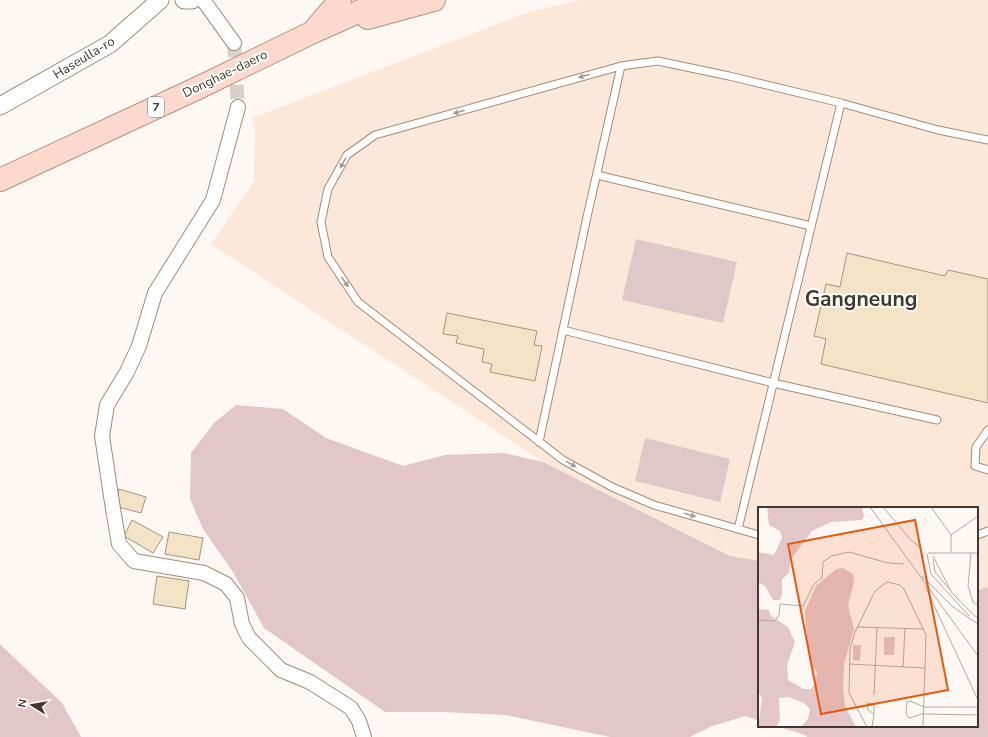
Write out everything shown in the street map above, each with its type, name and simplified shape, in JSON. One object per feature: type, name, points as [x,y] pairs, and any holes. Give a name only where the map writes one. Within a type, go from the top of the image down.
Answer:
[{"type":"main road","points":[[311,33],[340,0]]},
{"type":"main road","name":"Donghae-daero","points":[[0,180],[200,87],[311,33],[385,0]]},
{"type":"main road","points":[[311,33],[434,0]]},
{"type":"street","name":"Haseulla-ro","points":[[0,106],[110,44],[160,0]]},
{"type":"street","points":[[184,0],[192,0]]},
{"type":"street","points":[[203,0],[234,43]]},
{"type":"street","points":[[238,107],[213,200],[155,294],[139,346],[127,372],[107,405],[102,436],[113,509],[120,544],[134,561],[204,572],[226,584],[237,598],[242,624],[249,638],[281,670],[310,682],[351,708],[359,722],[364,737]]},
{"type":"lane","points":[[758,534],[654,505],[612,487],[563,460],[358,302],[328,257],[321,222],[328,189],[347,155],[375,135],[621,66],[658,61],[729,76],[841,103],[938,130],[988,140]]},
{"type":"lane","points":[[539,442],[621,66]]},
{"type":"lane","points":[[738,529],[841,103]]},
{"type":"lane","points":[[597,175],[811,226]]},
{"type":"lane","points":[[564,330],[773,383],[937,420]]},
{"type":"lane","points":[[988,430],[976,446],[975,466],[988,470]]},
{"type":"lane","points":[[978,535],[988,532]]},
{"type":"shaded area","points":[[581,0],[988,0],[988,587],[978,590],[978,507],[758,507],[758,562],[730,556],[543,462],[211,244],[254,181],[255,130],[252,118],[529,12]]},
{"type":"shaded area","points":[[636,239],[737,262],[723,323],[622,300]]},
{"type":"shaded area","points":[[236,405],[283,409],[326,438],[403,466],[445,455],[504,453],[543,462],[730,556],[758,561],[758,721],[746,716],[712,726],[690,737],[610,737],[506,715],[443,712],[385,712],[264,628],[233,572],[203,529],[190,499],[191,453],[214,423]]},
{"type":"shaded area","points":[[645,438],[730,459],[720,502],[635,481]]},
{"type":"shaded area","points":[[988,587],[988,737],[807,737],[805,735],[779,727],[978,727],[978,590]]},
{"type":"shaded area","points":[[0,644],[62,703],[81,737],[0,737]]},
{"type":"building","points":[[847,253],[945,276],[948,270],[988,279],[988,403],[821,364],[826,339],[814,336],[826,284],[840,287]]},
{"type":"building","points":[[447,313],[537,331],[534,345],[542,346],[535,381],[490,372],[492,364],[482,362],[484,349],[456,343],[458,336],[443,334]]},
{"type":"building","points":[[119,489],[146,497],[141,513],[115,506]]},
{"type":"building","points":[[132,520],[163,537],[153,553],[124,536]]},
{"type":"building","points":[[169,532],[203,538],[199,560],[165,554]]},
{"type":"building","points":[[157,576],[189,581],[185,609],[153,604]]},
{"type":"tunnel","points":[[234,43],[238,107]]},
{"type":"district","name":"Gangneung","points":[[861,299]]}]
